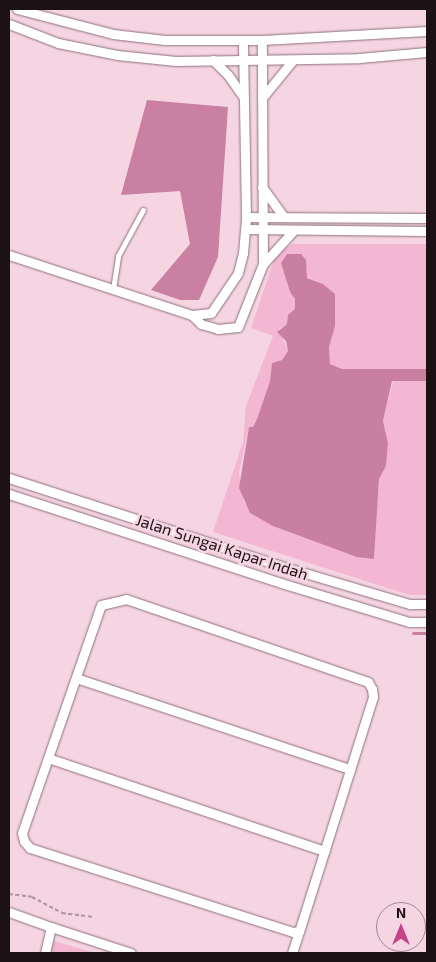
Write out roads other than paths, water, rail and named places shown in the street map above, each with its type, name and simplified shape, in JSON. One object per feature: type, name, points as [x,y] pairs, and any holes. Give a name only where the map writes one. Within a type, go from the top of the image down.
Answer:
[{"type":"street","points":[[17,9],[113,34],[165,40],[262,40],[427,31]]},
{"type":"street","points":[[9,24],[58,43],[117,55],[213,60],[293,60],[427,52]]},
{"type":"street","points":[[192,315],[211,313],[228,292],[238,273],[246,230],[243,40]]},
{"type":"street","points":[[262,40],[261,230],[263,264]]},
{"type":"street","points":[[213,60],[228,75],[244,98]]},
{"type":"street","points":[[262,98],[293,60]]},
{"type":"street","points":[[261,185],[287,216]]},
{"type":"street","points":[[246,217],[427,218]]},
{"type":"street","points":[[246,230],[427,231]]},
{"type":"street","points":[[9,255],[113,283],[192,315],[201,324],[218,329],[238,327],[263,264],[294,230]]},
{"type":"street","name":"Jalan Sungai Kapar Indah","points":[[9,478],[278,566],[410,604],[427,604]]},
{"type":"street","name":"Jalan Sungai Kapar Indah","points":[[9,494],[410,622],[427,622]]},
{"type":"street","points":[[292,953],[299,931],[324,851],[373,697],[368,682],[126,599],[101,605],[22,834],[30,848],[293,932],[299,931]]},
{"type":"street","points":[[76,678],[350,769]]},
{"type":"street","points":[[48,758],[324,851]]},
{"type":"street","points":[[9,912],[132,953]]},
{"type":"street","points":[[45,953],[51,927]]},
{"type":"lane","points":[[113,283],[118,256],[143,210]]},
{"type":"waterway","points":[[413,633],[427,633]]}]
